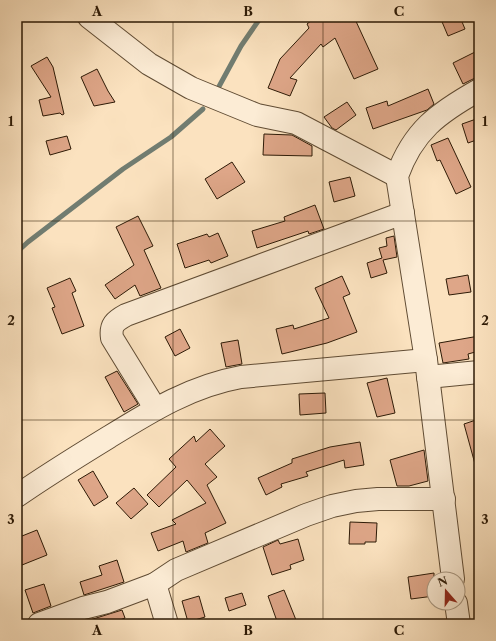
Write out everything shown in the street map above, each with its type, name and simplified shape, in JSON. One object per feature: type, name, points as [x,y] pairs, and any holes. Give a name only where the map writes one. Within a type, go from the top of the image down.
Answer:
[{"type":"street","points":[[89,17],[149,64],[192,88],[257,115],[296,123],[397,176]]},
{"type":"street","points":[[452,571],[427,369],[397,176],[404,156],[416,136],[436,117],[479,90]]},
{"type":"street","points":[[155,408],[112,338],[111,329],[115,321],[126,315],[403,213]]},
{"type":"street","points":[[17,496],[61,466],[155,408],[200,387],[227,380],[427,369],[479,372]]},
{"type":"street","points":[[39,624],[83,608],[107,602],[155,584],[176,570],[306,514],[332,506],[356,501],[378,499],[444,499]]},
{"type":"street","points":[[155,584],[167,624]]},
{"type":"street","points":[[457,611],[459,624]]},
{"type":"building","points":[[316,17],[354,17],[378,69],[354,79],[335,38],[323,47],[321,44],[290,78],[297,80],[290,96],[268,88],[280,59],[309,28],[307,24]]},
{"type":"building","points":[[440,17],[460,17],[465,29],[448,36]]},
{"type":"building","points":[[479,50],[479,76],[463,84],[453,63]]},
{"type":"building","points":[[47,57],[53,67],[64,114],[62,115],[60,113],[43,116],[39,100],[51,97],[31,66]]},
{"type":"building","points":[[97,69],[115,102],[94,106],[81,77]]},
{"type":"building","points":[[428,89],[434,104],[427,110],[373,129],[366,108],[387,101],[388,106]]},
{"type":"building","points":[[347,102],[356,115],[336,130],[332,128],[324,117]]},
{"type":"building","points":[[479,118],[479,139],[468,143],[462,124]]},
{"type":"building","points":[[264,134],[292,135],[312,146],[312,156],[263,155]]},
{"type":"building","points":[[67,136],[71,149],[50,155],[46,141]]},
{"type":"building","points":[[448,138],[471,187],[456,194],[440,160],[437,161],[431,145]]},
{"type":"building","points":[[232,162],[245,182],[217,199],[205,179]]},
{"type":"building","points":[[350,177],[355,196],[334,202],[329,182]]},
{"type":"building","points":[[315,205],[324,229],[309,234],[308,231],[257,248],[252,231],[285,221],[284,217]]},
{"type":"building","points":[[138,216],[153,246],[144,250],[161,288],[140,296],[135,285],[115,299],[105,285],[134,265],[116,227]]},
{"type":"building","points":[[218,233],[228,256],[211,263],[209,260],[185,268],[177,244],[207,234],[209,237]]},
{"type":"building","points":[[394,236],[397,257],[383,260],[387,273],[371,278],[367,263],[382,258],[379,248],[387,246],[386,238]]},
{"type":"building","points":[[468,275],[471,292],[449,295],[446,279]]},
{"type":"building","points":[[342,276],[350,294],[343,297],[357,332],[327,343],[282,354],[276,329],[293,325],[294,329],[329,318],[315,288]]},
{"type":"building","points":[[70,278],[76,291],[72,293],[84,326],[62,334],[52,308],[55,307],[47,288]]},
{"type":"building","points":[[180,329],[190,348],[175,356],[165,337]]},
{"type":"building","points":[[479,336],[479,351],[468,354],[469,359],[443,363],[439,343]]},
{"type":"building","points":[[238,340],[242,364],[226,367],[221,343]]},
{"type":"building","points":[[117,371],[138,404],[124,412],[105,377]]},
{"type":"building","points":[[387,378],[395,413],[377,417],[367,383]]},
{"type":"building","points":[[325,393],[326,413],[300,415],[299,394]]},
{"type":"building","points":[[479,419],[479,464],[475,464],[464,424]]},
{"type":"building","points":[[210,429],[225,446],[205,464],[217,477],[207,485],[226,523],[205,533],[208,543],[186,552],[183,541],[158,551],[151,533],[176,524],[172,520],[206,503],[187,480],[159,507],[147,495],[176,467],[169,459],[194,436],[196,442]]},
{"type":"building","points":[[360,442],[364,465],[345,468],[344,460],[306,472],[308,476],[281,484],[282,487],[266,495],[258,478],[292,463],[292,459],[330,447]]},
{"type":"building","points":[[424,450],[428,481],[409,486],[397,486],[390,460]]},
{"type":"building","points":[[93,471],[108,497],[94,506],[78,480]]},
{"type":"building","points":[[134,488],[148,504],[131,519],[116,503]]},
{"type":"building","points":[[350,522],[377,523],[376,542],[349,544]]},
{"type":"building","points":[[37,530],[47,555],[17,567],[17,538]]},
{"type":"building","points":[[298,539],[304,560],[290,565],[291,569],[272,575],[263,547],[278,540],[280,544]]},
{"type":"building","points":[[117,560],[124,582],[84,595],[80,582],[102,575],[99,566]]},
{"type":"building","points":[[426,574],[426,597],[411,599],[408,577]]},
{"type":"building","points":[[44,584],[51,606],[33,613],[25,590]]},
{"type":"building","points":[[284,590],[296,620],[284,624],[278,624],[268,596]]},
{"type":"building","points":[[242,593],[246,605],[229,611],[225,598]]},
{"type":"building","points":[[199,596],[205,617],[188,622],[182,601]]},
{"type":"building","points":[[122,610],[125,618],[110,624],[77,624]]},
{"type":"waterway","points":[[216,92],[241,46],[261,17]]},
{"type":"waterway","points":[[17,252],[123,169],[171,137],[203,109]]}]
